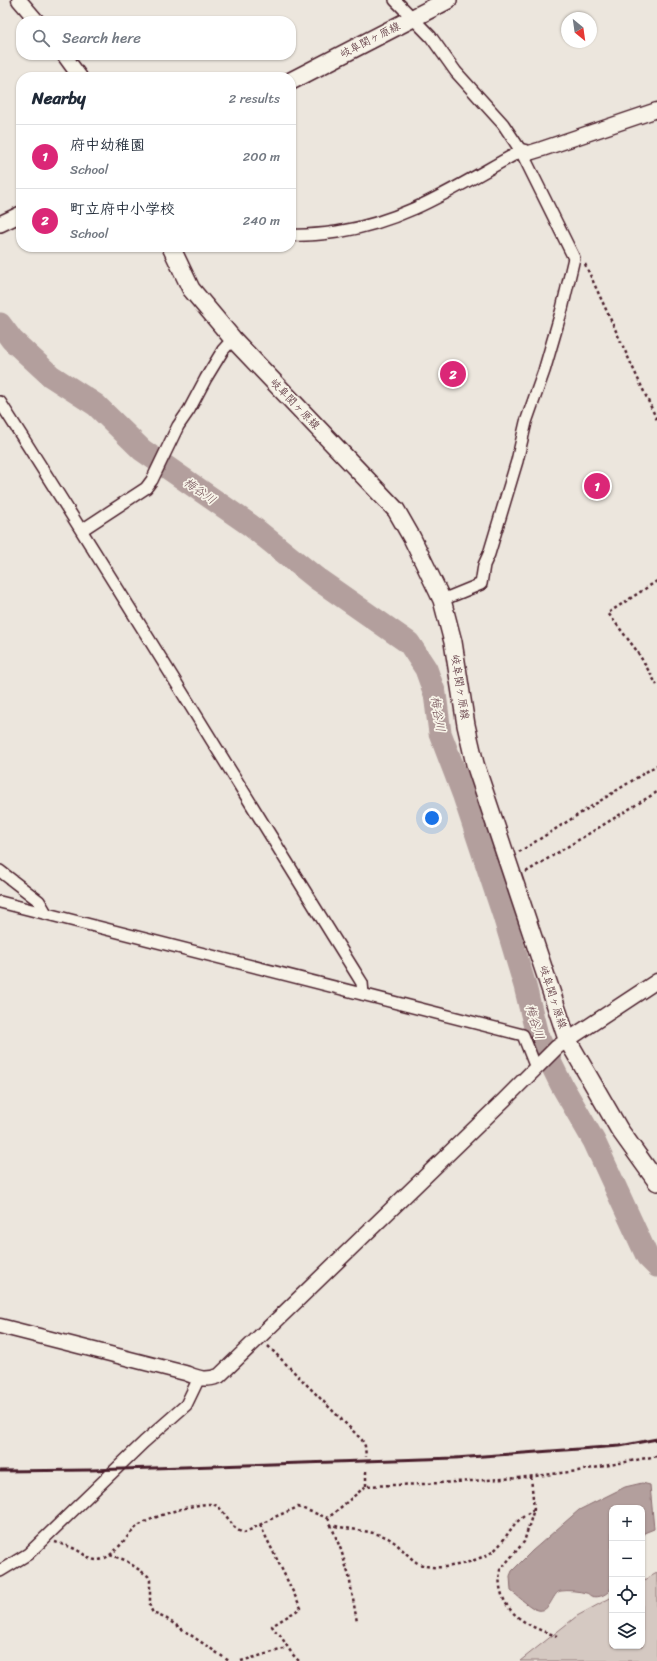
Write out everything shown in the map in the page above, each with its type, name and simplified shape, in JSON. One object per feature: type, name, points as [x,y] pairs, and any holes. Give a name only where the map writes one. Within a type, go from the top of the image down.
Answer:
[{"type":"main road","name":"岐阜関ヶ原線","points":[[296,78],[448,0]]},
{"type":"main road","points":[[0,224],[16,216]]},
{"type":"main road","name":"岐阜関ヶ原線","points":[[173,252],[191,289],[233,339],[396,510],[412,538],[442,600],[453,642],[466,725],[475,764],[514,880],[562,1043],[618,1129],[657,1182]]},
{"type":"street","points":[[18,0],[32,16]]},
{"type":"street","points":[[395,0],[431,36],[456,72],[503,124],[521,151],[574,258],[562,309],[544,370],[526,422],[517,461],[489,554],[484,565],[481,584],[442,600]]},
{"type":"street","points":[[68,60],[76,72]]},
{"type":"street","points":[[296,235],[322,234],[356,229],[386,221],[442,196],[521,151],[529,153],[657,110]]},
{"type":"street","points":[[82,530],[146,488],[152,480],[165,455],[178,426],[189,410],[206,378],[223,350],[233,339]]},
{"type":"street","points":[[0,402],[82,530],[362,983],[363,994]]},
{"type":"street","points":[[0,871],[39,901],[46,913]]},
{"type":"street","points":[[0,902],[523,1035],[538,1066]]},
{"type":"street","points":[[0,1326],[186,1373],[200,1378],[208,1379],[219,1376],[562,1043],[657,981]]},
{"type":"street","points":[[0,1571],[28,1554],[144,1442],[186,1405],[200,1378]]},
{"type":"path","points":[[574,258],[585,264],[657,420]]},
{"type":"path","points":[[657,581],[608,613],[637,651],[657,685]]},
{"type":"path","points":[[507,860],[657,765]]},
{"type":"path","points":[[514,880],[657,792]]},
{"type":"path","points":[[259,1337],[362,1440],[365,1446],[366,1457]]},
{"type":"path","points":[[328,1518],[366,1486],[455,1483],[531,1477],[578,1471],[657,1456]]},
{"type":"path","points":[[366,1471],[366,1486]]},
{"type":"path","points":[[531,1477],[534,1509],[524,1542],[500,1570],[503,1600],[508,1609],[533,1628],[557,1636]]},
{"type":"path","points":[[48,1534],[55,1542],[76,1549],[90,1558],[97,1560],[110,1554],[138,1526],[164,1514],[211,1504],[218,1507],[237,1531],[244,1533],[298,1507],[328,1518],[342,1550],[349,1576],[357,1622]]},
{"type":"path","points":[[331,1525],[376,1534],[395,1543],[417,1563],[442,1568],[479,1559],[492,1552],[499,1546],[515,1524],[534,1509]]},
{"type":"path","points":[[260,1525],[301,1608],[272,1626],[287,1648],[299,1661]]},
{"type":"path","points":[[110,1554],[125,1560],[148,1576],[150,1580],[150,1607],[153,1613],[167,1619],[229,1661]]},
{"type":"path","points":[[241,1661],[287,1648]]},
{"type":"shaded area","points":[[642,1483],[650,1485],[654,1529],[645,1533],[645,1505],[609,1505],[609,1591],[600,1596],[594,1597],[587,1593],[561,1591],[555,1595],[550,1604],[544,1610],[539,1610],[530,1606],[511,1591],[510,1576],[512,1571],[532,1551],[579,1510],[625,1487]]},
{"type":"shaded area","points":[[657,1573],[657,1661],[520,1661],[577,1616],[609,1599],[609,1649],[645,1649],[645,1579]]},
{"type":"waterway","name":"梅谷川","points":[[0,324],[12,340],[51,376],[96,405],[142,450],[250,525],[316,578],[409,643],[426,669],[435,694],[440,733],[464,796],[503,913],[525,986],[537,1035],[561,1084],[594,1141],[647,1256],[657,1266]]},
{"type":"railway","points":[[0,1471],[91,1470],[455,1458],[620,1446],[657,1439]]},
{"type":"place","name":"町立府中小学校","points":[[453,374]]},
{"type":"place","name":"府中幼稚園","points":[[597,486]]}]
